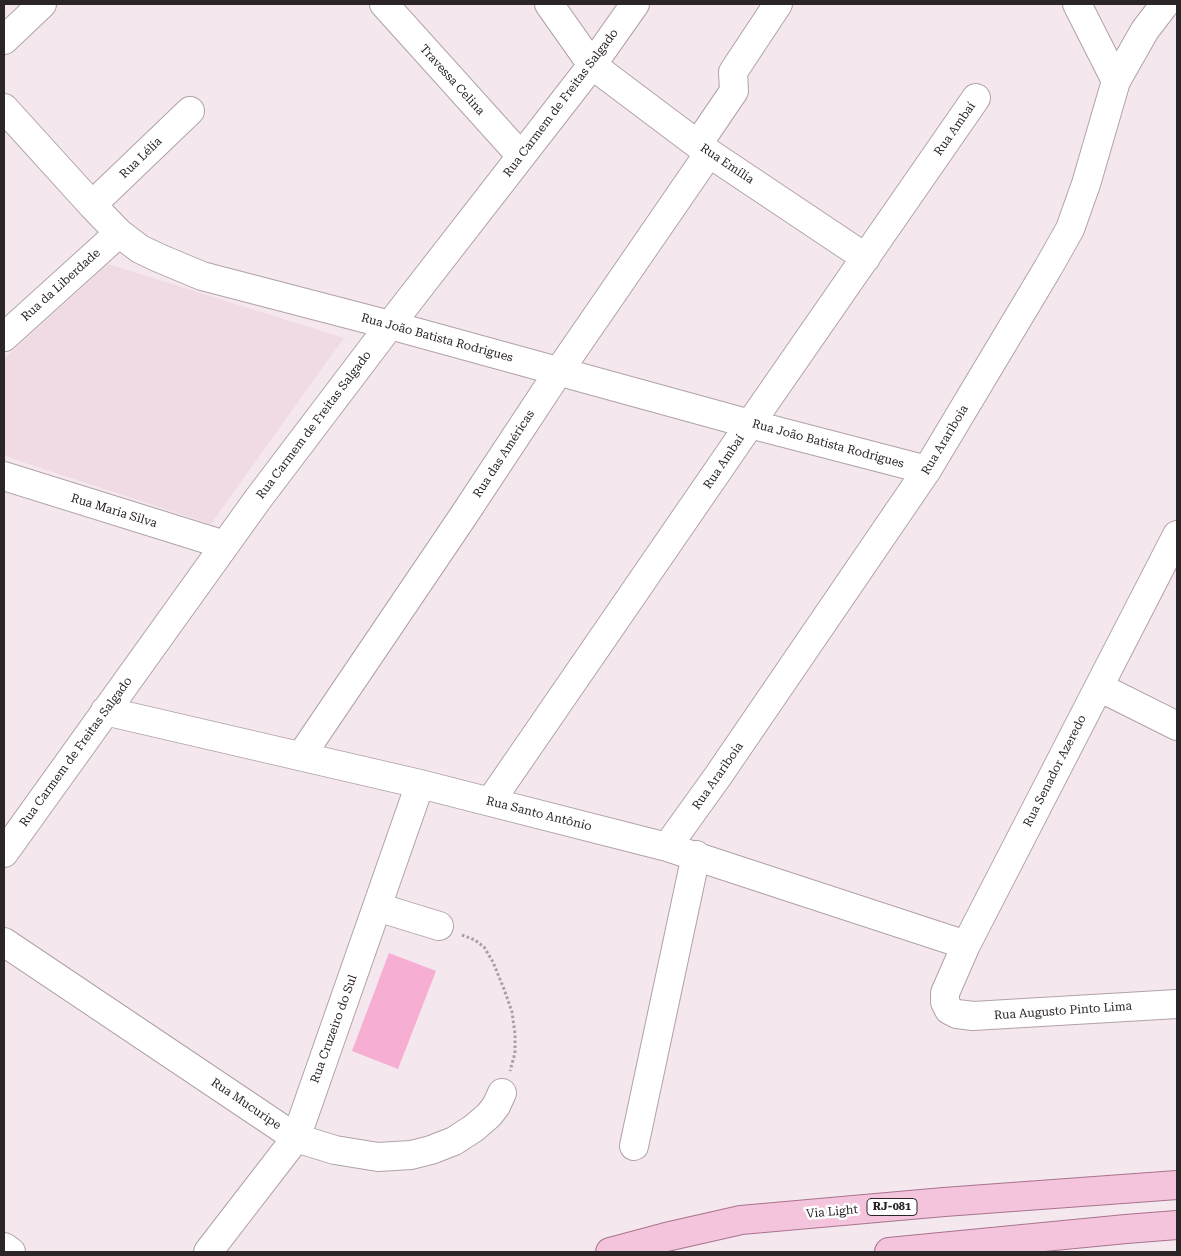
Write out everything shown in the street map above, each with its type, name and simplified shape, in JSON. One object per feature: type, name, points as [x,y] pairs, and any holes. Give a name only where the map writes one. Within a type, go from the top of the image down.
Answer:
[{"type":"main road","name":"Via Light","points":[[610,1252],[741,1220],[944,1202],[1177,1185]]},
{"type":"main road","points":[[889,1252],[1177,1225]]},
{"type":"street","points":[[4,40],[42,4]]},
{"type":"street","name":"Travessa Celina","points":[[384,4],[521,156]]},
{"type":"street","name":"Rua Emília","points":[[549,4],[592,65],[703,148],[866,258]]},
{"type":"street","name":"Rua Carmem de Freitas Salgado","points":[[4,854],[225,545],[390,325],[592,65],[635,4]]},
{"type":"street","name":"Rua das Américas","points":[[301,756],[459,523],[703,148],[734,91],[732,72],[778,4]]},
{"type":"street","points":[[1077,4],[1116,81]]},
{"type":"street","name":"Rua Arariboia","points":[[667,846],[718,776],[927,470],[1048,268],[1070,229],[1086,184],[1116,81],[1145,30],[1165,4]]},
{"type":"street","name":"Rua Ambaí","points":[[490,802],[976,98]]},
{"type":"street","name":"Rua João Batista Rodrigues","points":[[4,108],[92,206],[119,233],[140,249],[202,276],[927,470]]},
{"type":"street","name":"Rua Lélia","points":[[92,206],[190,111]]},
{"type":"street","name":"Rua da Liberdade","points":[[4,336],[119,233]]},
{"type":"street","name":"Rua Maria Silva","points":[[4,476],[225,545]]},
{"type":"street","name":"Rua Senador Azeredo","points":[[949,1010],[945,1002],[945,993],[966,945],[1177,534]]},
{"type":"street","points":[[1098,688],[1177,726]]},
{"type":"street","name":"Rua Santo Antônio","points":[[105,711],[420,784],[667,846],[966,945]]},
{"type":"street","name":"Rua Cruzeiro do Sul","points":[[208,1252],[296,1138],[420,784]]},
{"type":"street","points":[[634,1146],[696,855]]},
{"type":"street","points":[[377,907],[439,926]]},
{"type":"street","name":"Rua Mucuripe","points":[[4,942],[296,1138],[335,1150],[378,1157],[411,1155],[432,1150],[474,1128],[489,1115],[502,1093]]},
{"type":"street","name":"Rua Augusto Pinto Lima","points":[[949,1010],[958,1014],[996,1016],[1177,1004]]},
{"type":"street","points":[[4,1247],[12,1252]]},
{"type":"path","points":[[439,926],[475,940],[484,947],[493,962],[504,989],[512,1012],[515,1053],[502,1093]]},
{"type":"shaded area","points":[[108,264],[344,338],[211,524],[13,459],[4,454],[4,359]]},
{"type":"shaded area","points":[[389,953],[436,971],[398,1069],[352,1051]]}]
